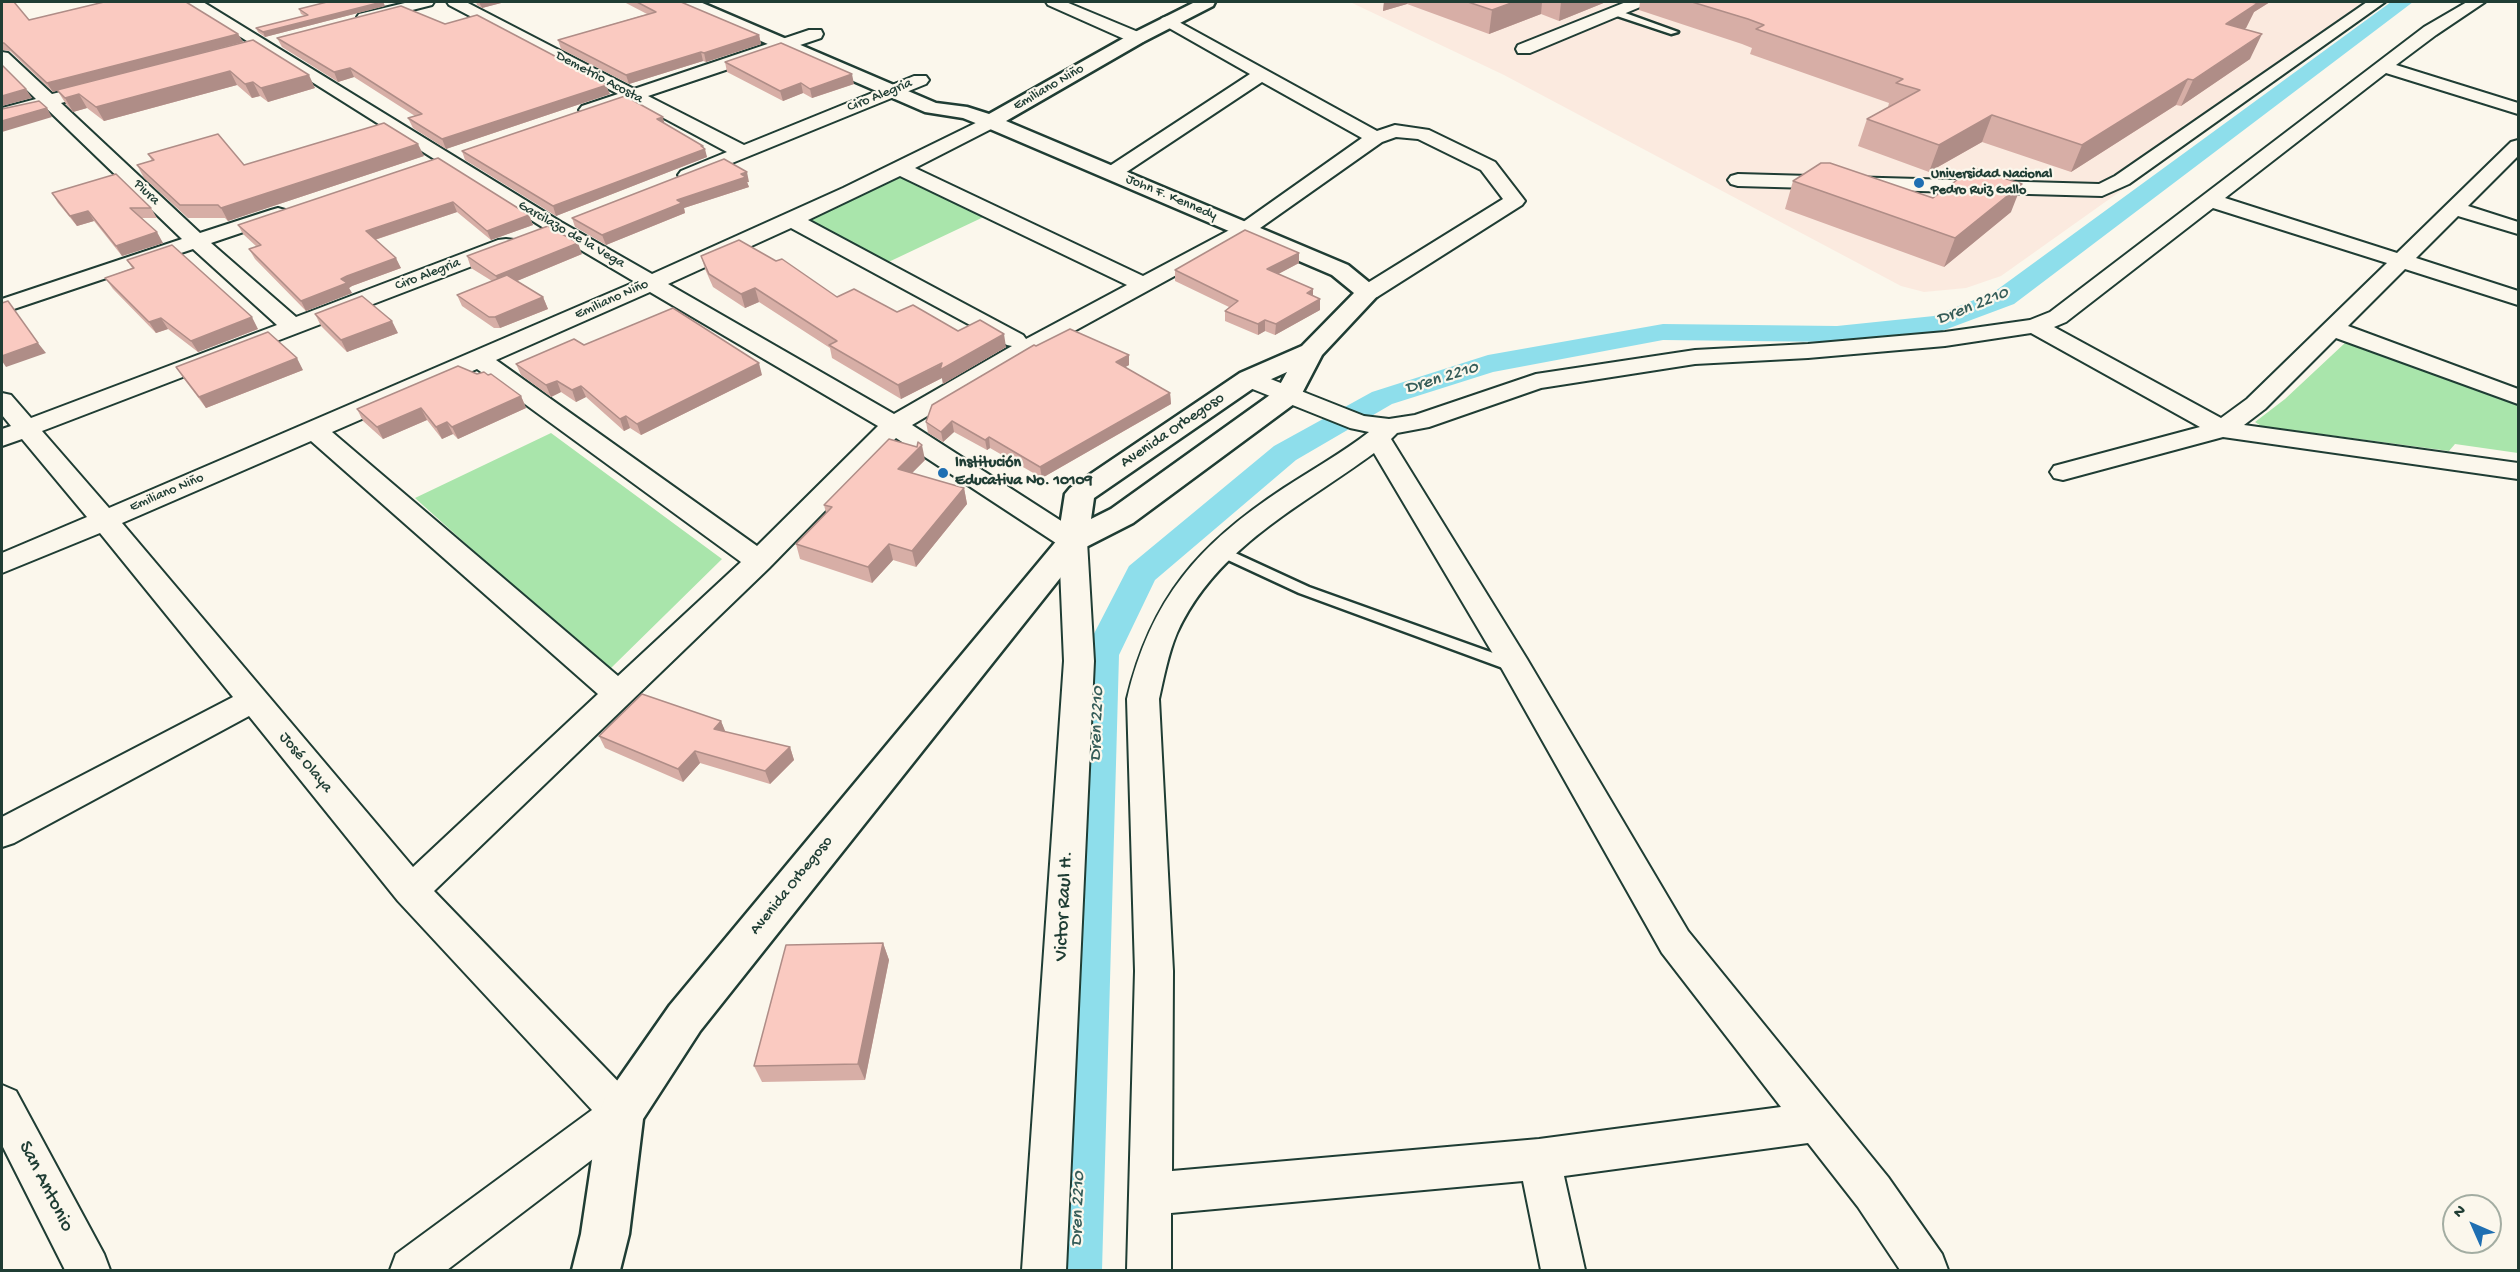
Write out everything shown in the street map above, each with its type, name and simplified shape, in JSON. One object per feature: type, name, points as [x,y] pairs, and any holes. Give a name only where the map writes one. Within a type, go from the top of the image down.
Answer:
[{"type":"main road","name":"John F. Kennedy","points":[[686,2],[890,92],[932,108],[967,113],[1246,229],[1340,270],[1369,292]]},
{"type":"main road","name":"Emiliano Niño","points":[[990,122],[1137,38],[1207,2]]},
{"type":"main road","points":[[785,22],[836,43]]},
{"type":"main road","name":"John F. Kennedy","points":[[899,71],[960,97],[967,113]]},
{"type":"main road","name":"Avenida Orbegoso","points":[[596,1270],[605,1234],[621,1113],[685,1018],[1073,541],[1122,516],[1288,395],[1311,352],[1369,292]]},
{"type":"main road","name":"Avenida Orbegoso","points":[[1073,541],[1080,494],[1249,379],[1311,352]]},
{"type":"street","name":"Garcilazo de la Vega","points":[[194,2],[443,159],[894,425],[1073,541]]},
{"type":"street","points":[[349,21],[426,2]]},
{"type":"street","name":"Demetrio Acosta","points":[[455,2],[631,96],[744,153]]},
{"type":"street","points":[[1054,2],[1137,38]]},
{"type":"street","points":[[1524,49],[1639,2]]},
{"type":"street","points":[[1738,180],[2102,190],[2122,180],[2377,2]]},
{"type":"street","points":[[1249,379],[1375,429],[1420,422],[1536,381],[1695,357],[1808,351],[1945,339],[2035,326],[2058,317],[2430,31],[2477,2]]},
{"type":"street","points":[[1168,21],[1375,138]]},
{"type":"street","points":[[565,118],[815,34]]},
{"type":"street","points":[[239,50],[283,38]]},
{"type":"street","name":"Piura","points":[[2,57],[50,100],[196,241],[293,327]]},
{"type":"street","points":[[2383,67],[2518,109]]},
{"type":"street","points":[[1112,173],[1263,75]]},
{"type":"street","points":[[2,113],[116,82]]},
{"type":"street","name":"Ciro Alegria","points":[[666,183],[890,92],[937,87]]},
{"type":"street","name":"Emiliano Niño","points":[[2,564],[479,360],[901,169],[990,122]]},
{"type":"street","points":[[411,891],[759,561],[894,425],[1028,347],[1246,229],[1375,138],[1395,131],[1422,134],[1488,166],[1515,201],[1369,292]]},
{"type":"street","points":[[420,166],[465,151]]},
{"type":"street","points":[[2063,472],[2222,429],[2256,404],[2454,209],[2515,154]]},
{"type":"street","points":[[901,169],[1143,284]]},
{"type":"street","points":[[2210,200],[2518,298]]},
{"type":"street","points":[[2,306],[297,207]]},
{"type":"street","points":[[2454,209],[2518,228]]},
{"type":"street","name":"Ciro Alegria","points":[[13,434],[576,218]]},
{"type":"street","points":[[790,219],[1028,347]]},
{"type":"street","points":[[2035,326],[2222,429],[2518,471]]},
{"type":"street","points":[[2332,329],[2518,397]]},
{"type":"street","points":[[479,360],[759,561]]},
{"type":"street","name":"José Olaya","points":[[2,400],[13,434],[104,520],[411,891],[621,1113]]},
{"type":"street","points":[[1149,1270],[1154,970],[1143,699],[1147,674],[1163,628],[1191,583],[1220,551],[1292,496],[1370,445],[1375,429]]},
{"type":"street","points":[[1375,429],[1675,942],[1873,1192],[1926,1270]]},
{"type":"street","points":[[314,430],[618,694]]},
{"type":"street","name":"Victor Raul H.","points":[[1044,1270],[1079,661],[1073,541]]},
{"type":"street","points":[[2,833],[253,700]]},
{"type":"street","name":"San Antonio","points":[[2,1104],[88,1270]]},
{"type":"street","points":[[412,1270],[621,1113]]},
{"type":"street","points":[[1150,1194],[1539,1159],[1818,1122]]},
{"type":"street","points":[[1539,1159],[1563,1270]]},
{"type":"lane","points":[[1614,12],[1674,32]]},
{"type":"lane","points":[[1220,551],[1312,593],[1516,667]]},
{"type":"shaded area","name":"Universidad Nacional Pedro Ruiz Gallo","points":[[1350,2],[2381,2],[2263,90],[2001,276],[1966,288],[1924,292],[1901,286],[1504,75]]},
{"type":"green space","points":[[901,169],[992,213],[878,267],[791,219]]},
{"type":"green space","points":[[2346,342],[2359,344],[2518,403],[2518,453],[2455,444],[2449,451],[2261,426],[2255,422],[2285,399]]},
{"type":"green space","points":[[551,433],[722,559],[611,668],[505,579],[415,498]]},
{"type":"building","points":[[2,2],[14,2],[29,20],[104,2],[186,2],[238,34],[47,83],[2,43]]},
{"type":"building","points":[[327,2],[382,2],[263,32],[256,28],[308,15],[299,9]]},
{"type":"building","points":[[637,2],[681,2],[759,35],[626,75],[558,40],[656,12]]},
{"type":"building","points":[[1468,2],[1514,2],[1492,10]]},
{"type":"building","points":[[1692,2],[2250,2],[2258,3],[2226,24],[2262,34],[2193,80],[2188,79],[2082,145],[1992,115],[1939,145],[1867,119],[1920,90],[1896,83],[1903,79],[1756,29],[1764,25]]},
{"type":"building","points":[[401,6],[445,24],[477,15],[607,85],[442,139],[408,118],[422,114],[350,68],[334,72],[277,38]]},
{"type":"building","points":[[253,40],[309,75],[261,88],[253,82],[245,84],[230,71],[96,107],[79,94],[65,98],[57,90]]},
{"type":"building","points":[[781,43],[852,74],[810,89],[801,83],[780,91],[725,62]]},
{"type":"building","points":[[2,65],[26,89],[2,96]]},
{"type":"building","points":[[625,96],[663,117],[657,119],[705,149],[553,206],[462,151]]},
{"type":"building","points":[[39,101],[47,108],[2,121],[2,109]]},
{"type":"building","points":[[384,123],[418,144],[221,208],[218,205],[180,205],[137,165],[154,160],[148,154],[218,134],[244,165]]},
{"type":"building","points":[[438,158],[529,215],[487,231],[453,202],[366,231],[396,258],[347,276],[341,279],[347,283],[301,301],[249,249],[261,245],[238,225]]},
{"type":"building","points":[[724,159],[747,172],[741,174],[746,177],[677,200],[682,203],[602,235],[572,218]]},
{"type":"building","points":[[1821,163],[1830,163],[1933,198],[1973,168],[2022,184],[1955,238],[1793,181]]},
{"type":"building","points":[[116,174],[151,208],[130,208],[157,232],[116,246],[88,211],[70,216],[52,193]]},
{"type":"building","points":[[548,226],[578,243],[496,276],[467,256]]},
{"type":"building","points":[[1245,230],[1299,253],[1267,269],[1313,289],[1307,293],[1320,299],[1276,324],[1265,320],[1258,324],[1225,311],[1238,301],[1175,270]]},
{"type":"building","points":[[739,240],[776,261],[782,259],[837,297],[854,289],[897,312],[913,305],[958,331],[980,320],[1004,334],[940,370],[942,363],[898,385],[829,345],[837,341],[755,288],[741,294],[709,274],[701,256]]},
{"type":"building","points":[[172,245],[252,317],[191,341],[161,318],[149,322],[105,278],[134,268],[127,260]]},
{"type":"building","points":[[507,275],[543,297],[495,317],[489,317],[457,295]]},
{"type":"building","points":[[362,296],[392,321],[341,340],[315,314]]},
{"type":"building","points":[[8,301],[38,343],[2,356],[2,303]]},
{"type":"building","points":[[673,308],[759,363],[637,424],[626,416],[620,419],[581,386],[572,390],[557,381],[546,385],[516,364],[574,339],[584,345]]},
{"type":"building","points":[[1070,329],[1129,355],[1116,362],[1170,393],[1040,467],[989,437],[985,440],[952,421],[941,432],[926,422],[932,405],[1034,345]]},
{"type":"building","points":[[268,332],[297,358],[199,397],[176,367]]},
{"type":"building","points":[[458,366],[477,374],[484,372],[491,374],[521,396],[452,427],[447,422],[436,427],[421,408],[377,427],[357,409]]},
{"type":"building","points":[[889,439],[917,447],[918,442],[922,445],[898,469],[964,488],[912,551],[889,544],[868,567],[796,544],[832,507],[824,505]]},
{"type":"building","points":[[642,694],[721,721],[714,729],[790,747],[765,771],[695,751],[678,769],[599,736]]},
{"type":"building","points":[[883,943],[858,1064],[754,1066],[786,945]]},
{"type":"waterway","name":"Dren 2210","points":[[1076,1270],[1101,655],[1141,574],[1285,453],[1382,398],[1488,364],[1663,332],[1837,334],[1939,324],[2004,298],[2403,2]]},
{"type":"place","name":"Universidad Nacional Pedro Ruiz Gallo","points":[[1919,183]]},
{"type":"place","name":"Institución Educativa No. 10109","points":[[943,473]]}]
